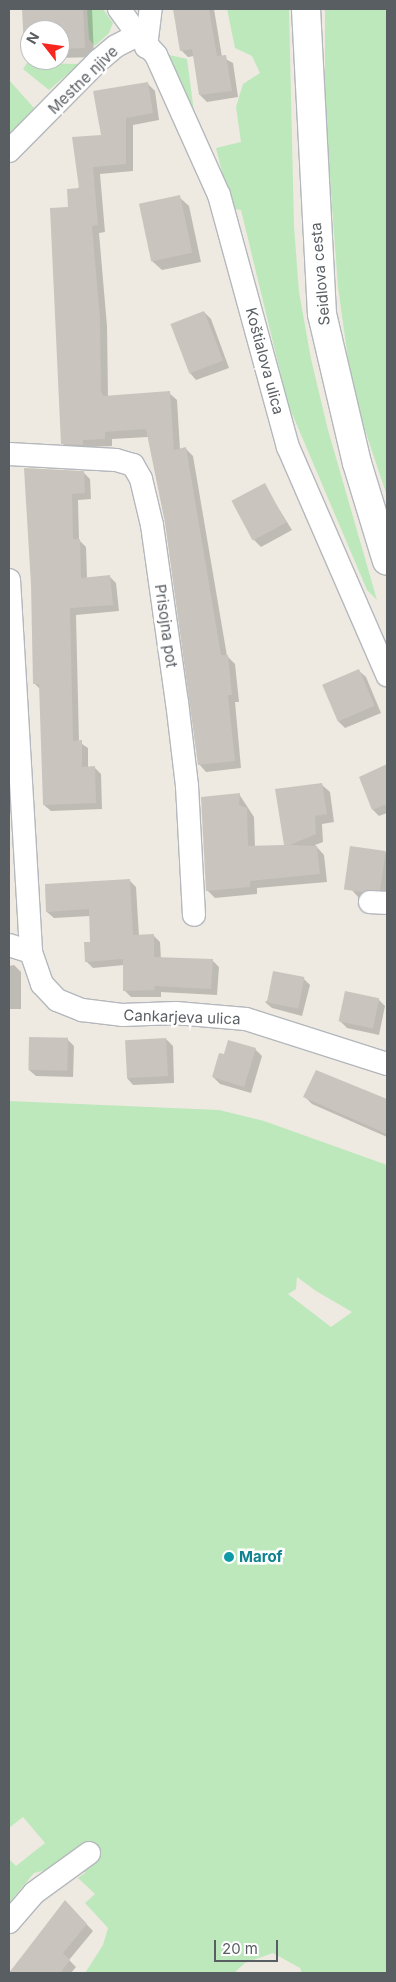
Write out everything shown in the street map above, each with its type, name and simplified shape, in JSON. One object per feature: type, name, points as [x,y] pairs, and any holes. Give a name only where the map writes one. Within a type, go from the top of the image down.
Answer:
[{"type":"street","points":[[119,9],[142,41]]},
{"type":"street","points":[[142,41],[151,9]]},
{"type":"street","name":"Seidlova cesta","points":[[306,9],[322,314],[357,463],[387,561]]},
{"type":"street","name":"Mestne njive","points":[[9,151],[98,61],[116,46],[142,41]]},
{"type":"street","name":"Koštialova ulica","points":[[142,41],[156,55],[219,195],[288,447],[387,675]]},
{"type":"street","name":"Prisojna pot","points":[[9,454],[116,460],[133,465],[141,479],[152,524],[177,702],[187,786],[194,915]]},
{"type":"street","name":"Cankarjeva ulica","points":[[9,580],[31,952],[42,984],[57,1000],[82,1010],[122,1015],[176,1013],[246,1019],[387,1064]]},
{"type":"street","points":[[9,946],[31,952]]},
{"type":"street","points":[[9,1922],[34,1893],[89,1853]]},
{"type":"green space","points":[[87,9],[103,9],[113,23],[109,33],[95,46],[89,39]]},
{"type":"green space","points":[[227,9],[289,9],[294,226],[299,292],[311,359],[328,430],[377,600],[367,590],[288,404],[241,210],[231,208],[216,148],[241,142],[236,107],[243,84],[260,73],[252,56],[235,48]]},
{"type":"green space","points":[[325,9],[387,9],[387,496],[363,424],[349,366],[338,287],[325,111]]},
{"type":"green space","points":[[165,54],[187,59],[196,127]]},
{"type":"green space","points":[[70,64],[79,64],[49,90],[24,70],[70,70]]},
{"type":"green space","points":[[9,80],[34,108],[9,135]]},
{"type":"green space","points":[[9,1101],[219,1110],[264,1121],[387,1165],[387,1973],[302,1973],[300,1968],[273,1953],[245,1963],[234,1973],[85,1973],[103,1945],[108,1928],[85,1903],[95,1894],[78,1878],[85,1873],[80,1859],[54,1874],[46,1870],[34,1873],[9,1903],[9,1859],[16,1866],[45,1843],[23,1817],[9,1828]],"holes":[[[297,1277],[316,1291],[352,1312],[331,1327],[288,1294],[296,1289]]]},
{"type":"building","points":[[22,9],[83,9],[85,48],[70,49],[70,20],[23,20]]},
{"type":"building","points":[[173,9],[209,9],[217,56],[226,55],[232,91],[199,95],[192,49],[180,51]]},
{"type":"building","points":[[148,82],[153,113],[126,118],[126,164],[93,167],[98,225],[92,226],[100,318],[101,391],[103,396],[170,391],[174,450],[186,447],[221,655],[228,655],[232,695],[228,695],[235,761],[198,765],[165,523],[146,429],[105,432],[105,439],[83,440],[83,445],[61,444],[50,208],[68,207],[67,189],[79,188],[72,137],[101,135],[93,91]]},
{"type":"building","points":[[180,195],[192,253],[151,261],[139,204]]},
{"type":"building","points":[[204,311],[223,360],[189,373],[170,324]]},
{"type":"building","points":[[24,468],[84,471],[85,493],[72,494],[73,539],[80,539],[81,578],[110,575],[113,605],[70,608],[73,741],[82,740],[82,767],[95,766],[96,803],[43,805],[39,684],[33,684],[31,585]]},
{"type":"building","points":[[265,483],[286,523],[253,541],[231,501]]},
{"type":"building","points":[[359,669],[375,706],[338,721],[322,685]]},
{"type":"building","points":[[387,764],[387,804],[372,810],[359,777]]},
{"type":"building","points":[[322,783],[327,814],[315,816],[316,834],[290,845],[317,846],[320,874],[250,881],[250,887],[206,891],[201,797],[240,793],[239,805],[247,808],[248,846],[284,845],[275,789]]},
{"type":"building","points":[[350,846],[386,851],[380,895],[344,890]]},
{"type":"building","points":[[130,879],[133,935],[154,934],[154,957],[213,959],[211,989],[154,986],[155,990],[123,991],[123,959],[85,962],[84,942],[90,942],[89,909],[46,912],[45,884]]},
{"type":"building","points":[[273,971],[304,977],[298,1009],[267,1002]]},
{"type":"building","points":[[345,991],[379,998],[373,1029],[339,1021]]},
{"type":"building","points":[[29,1037],[68,1038],[67,1071],[28,1070]]},
{"type":"building","points":[[166,1038],[168,1076],[127,1078],[125,1040]]},
{"type":"building","points":[[228,1040],[256,1048],[244,1087],[212,1077],[219,1053],[224,1054]]},
{"type":"building","points":[[316,1070],[387,1099],[387,1134],[303,1097]]},
{"type":"building","points":[[65,1900],[87,1924],[63,1953],[70,1960],[60,1973],[9,1973]]},
{"type":"place","name":"Marof","points":[[229,1557]]}]
